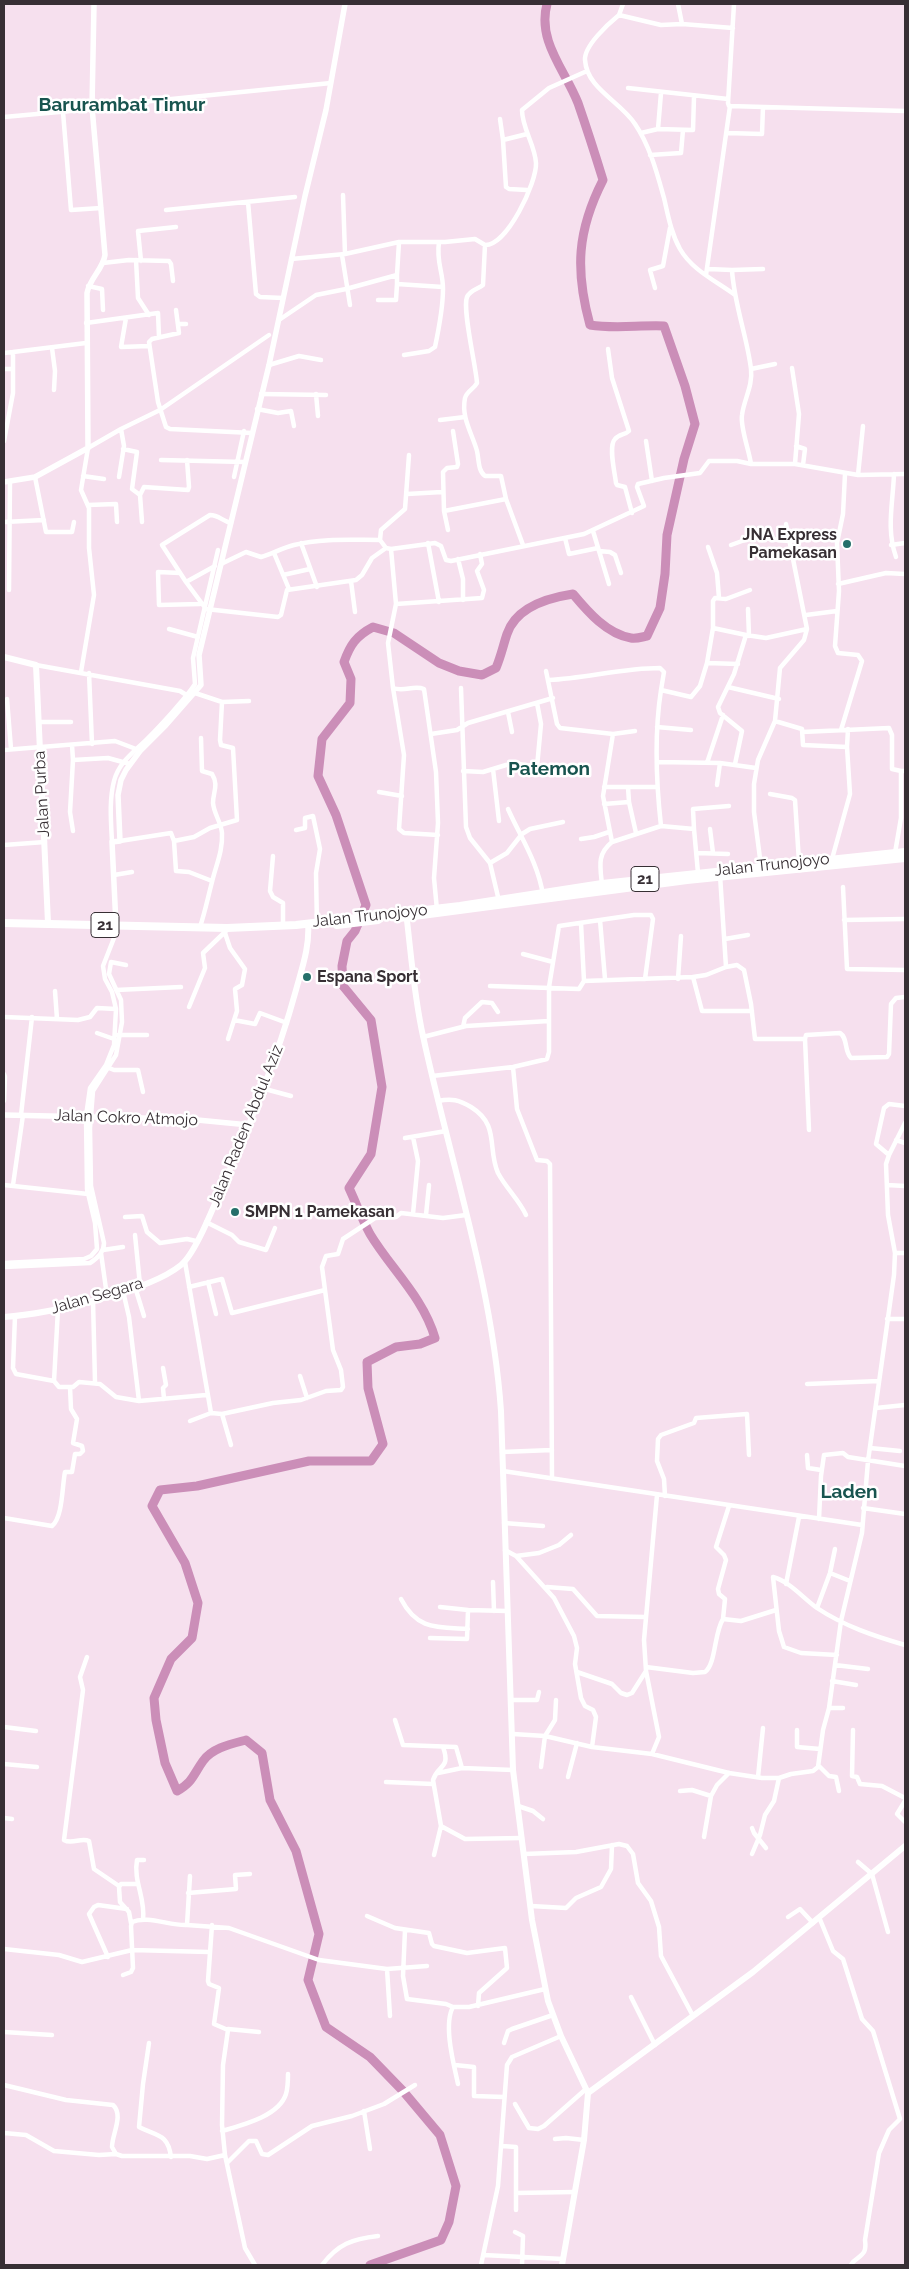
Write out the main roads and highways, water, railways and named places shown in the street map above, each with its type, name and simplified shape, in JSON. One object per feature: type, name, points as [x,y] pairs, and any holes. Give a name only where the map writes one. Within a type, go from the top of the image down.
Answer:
[{"type":"highway","name":"Jalan Trunojoyo","points":[[543,896],[602,884],[698,873],[719,874],[761,866],[905,852]]},
{"type":"highway","name":"Jalan Trunojoyo","points":[[48,923],[227,930],[296,925],[299,928],[386,916],[406,918],[499,902],[719,874],[905,858]]},
{"type":"highway","name":"21","points":[[4,923],[48,923]]},
{"type":"main road","name":"Jalan Purba","points":[[4,657],[36,665],[48,923]]},
{"type":"main road","points":[[406,918],[423,1037],[484,1285],[498,1370],[514,1770],[538,1956],[553,2015],[587,2091],[584,2140],[563,2262]]},
{"type":"main road","name":"Jalan Raden Abdul Aziz","points":[[184,1262],[206,1222],[264,1089],[287,1023],[313,925]]},
{"type":"main road","name":"Jalan Segara","points":[[4,1317],[58,1309],[107,1296],[172,1272],[184,1262]]},
{"type":"main road","points":[[587,2091],[753,1972],[905,1846]]},
{"type":"waterway","points":[[370,2265],[441,2240],[449,2222],[456,2186],[440,2135],[403,2091],[370,2057],[326,2027],[308,1980],[319,1934],[296,1851],[270,1800],[262,1753],[246,1740],[222,1747],[211,1753],[203,1761],[190,1781],[177,1791],[165,1763],[156,1720],[154,1698],[171,1659],[192,1638],[198,1603],[185,1563],[152,1506],[160,1490],[197,1486],[309,1461],[371,1461],[383,1444],[368,1388],[367,1362],[396,1347],[420,1344],[435,1338],[430,1323],[415,1296],[370,1234],[349,1188],[371,1154],[382,1087],[371,1020],[343,986],[342,966],[347,941],[355,931],[366,905],[336,815],[318,776],[322,739],[350,703],[351,679],[344,662],[351,646],[362,634],[373,627],[394,633],[439,663],[459,671],[482,675],[496,668],[507,634],[517,617],[543,601],[573,594],[606,627],[622,636],[633,638],[647,636],[660,608],[665,574],[667,535],[684,459],[695,424],[685,386],[664,326],[608,327],[590,325],[582,286],[581,251],[588,216],[603,180],[578,103],[549,43],[545,18],[547,4]]},
{"type":"place","name":"JNA Express Pamekasan","points":[[847,544]]},
{"type":"place","name":"Espana Sport","points":[[307,977]]},
{"type":"place","name":"SMPN 1 Pamekasan","points":[[235,1212]]},
{"type":"district","name":"Barurambat Timur","points":[[122,105]]},
{"type":"district","name":"Patemon","points":[[549,769]]},
{"type":"district","name":"Laden","points":[[849,1492]]}]
